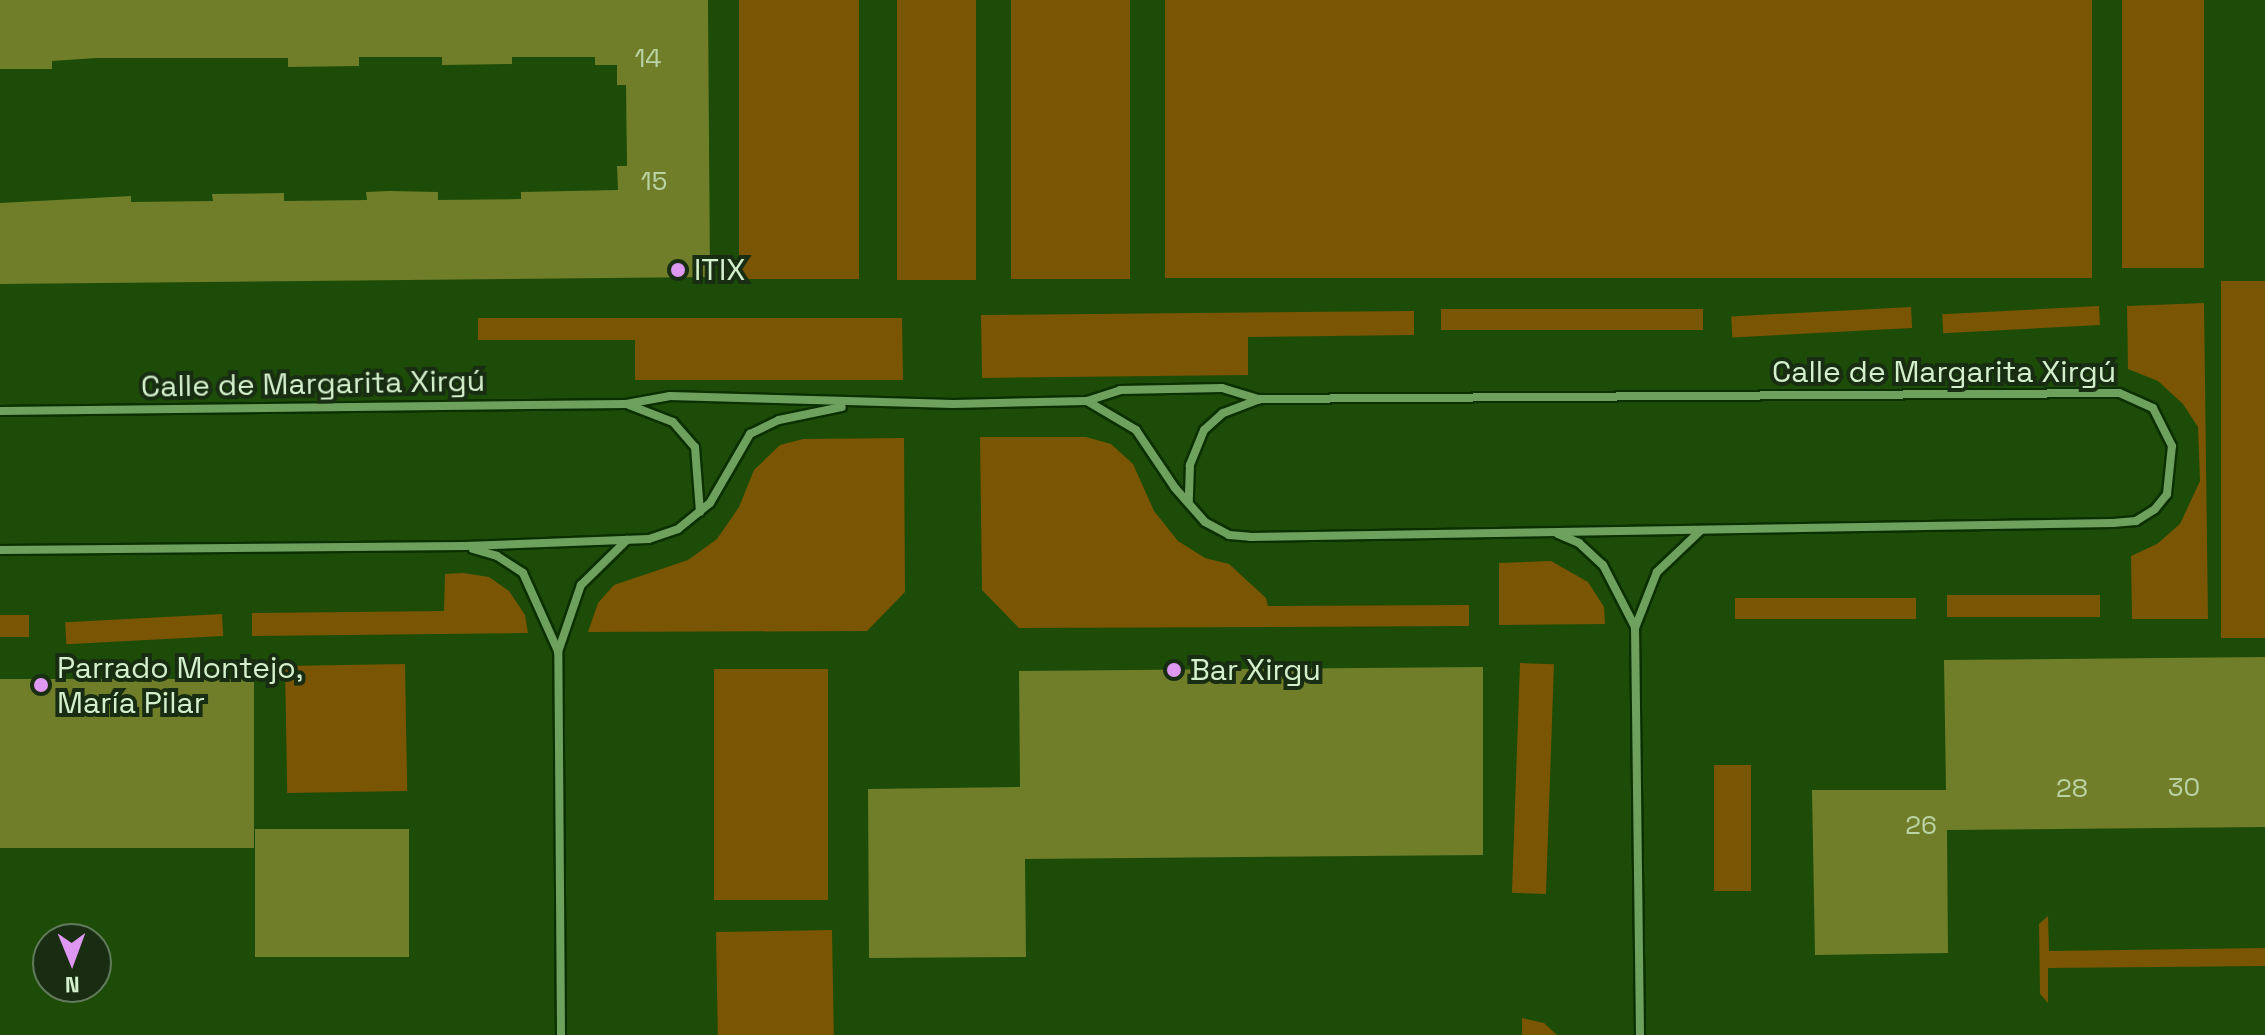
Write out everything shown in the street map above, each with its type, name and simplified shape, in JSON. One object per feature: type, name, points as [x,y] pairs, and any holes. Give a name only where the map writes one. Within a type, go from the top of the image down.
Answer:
[{"type":"street","name":"Calle de Margarita Xirgú","points":[[0,411],[626,404],[670,396],[732,396],[851,405],[1087,401],[1120,390],[1222,388],[1260,399],[2119,393],[2153,408],[2172,446],[2167,494],[2136,521],[1250,537],[1218,531],[1189,503],[1136,430],[1087,401]]},
{"type":"street","name":"Calle de Margarita Xirgú","points":[[1189,503],[1190,465],[1204,430],[1223,413],[1260,399]]},
{"type":"street","name":"Calle de Margarita Xirgú","points":[[626,404],[673,422],[687,435],[700,464],[700,512]]},
{"type":"street","name":"Calle de Margarita Xirgú","points":[[0,550],[465,546],[628,540],[666,534],[700,512],[720,490],[750,434],[779,420],[851,405]]},
{"type":"street","name":"Calle de Margarita Xirgú","points":[[1640,1035],[1635,628],[1665,560],[1702,530]]},
{"type":"street","name":"Calle de Margarita Xirgú","points":[[1543,531],[1579,543],[1603,565],[1635,628]]},
{"type":"street","name":"Calle de Margarita Xirgú","points":[[561,1035],[558,652],[581,585],[628,540]]},
{"type":"street","name":"Calle de Margarita Xirgú","points":[[465,546],[497,556],[523,573],[558,652]]},
{"type":"shaded area","points":[[739,0],[859,0],[859,279],[739,279]]},
{"type":"shaded area","points":[[897,0],[976,0],[976,280],[897,280]]},
{"type":"shaded area","points":[[1011,0],[1130,0],[1130,279],[1011,279]]},
{"type":"shaded area","points":[[1165,0],[2092,0],[2092,278],[1165,278]]},
{"type":"shaded area","points":[[2122,0],[2204,0],[2204,268],[2122,268]]},
{"type":"shaded area","points":[[2221,281],[2265,281],[2265,638],[2221,638]]},
{"type":"shaded area","points":[[2204,303],[2208,619],[2132,619],[2131,556],[2157,544],[2180,524],[2200,481],[2198,427],[2183,404],[2158,381],[2128,369],[2127,306]]},
{"type":"shaded area","points":[[2099,306],[2100,325],[1943,333],[1942,314]]},
{"type":"shaded area","points":[[1911,307],[1912,328],[1732,337],[1731,316]]},
{"type":"shaded area","points":[[1441,309],[1703,309],[1703,330],[1441,330]]},
{"type":"shaded area","points":[[1414,311],[1414,335],[1248,337],[1248,375],[982,378],[981,315]]},
{"type":"shaded area","points":[[478,318],[902,318],[903,380],[635,380],[635,340],[478,340]]},
{"type":"shaded area","points":[[980,437],[1086,437],[1111,444],[1133,464],[1154,511],[1178,541],[1205,558],[1229,564],[1266,598],[1268,606],[1469,605],[1469,626],[1019,628],[982,590]]},
{"type":"shaded area","points":[[904,438],[905,592],[867,631],[588,632],[598,603],[614,585],[688,560],[717,539],[739,507],[754,470],[780,445],[803,439]]},
{"type":"shaded area","points":[[1551,561],[1588,582],[1604,607],[1605,624],[1499,625],[1499,563]]},
{"type":"shaded area","points":[[445,574],[489,577],[509,591],[525,615],[528,633],[252,636],[252,613],[444,611]]},
{"type":"shaded area","points":[[1947,595],[2100,595],[2100,617],[1947,617]]},
{"type":"shaded area","points":[[1735,598],[1916,598],[1916,619],[1735,619]]},
{"type":"shaded area","points":[[222,614],[223,636],[66,644],[65,622]]},
{"type":"shaded area","points":[[0,615],[29,615],[29,637],[0,637]]},
{"type":"shaded area","points":[[1520,663],[1554,664],[1546,894],[1512,893]]},
{"type":"shaded area","points":[[405,664],[407,791],[287,793],[285,666]]},
{"type":"shaded area","points":[[714,669],[828,669],[828,900],[714,900]]},
{"type":"shaded area","points":[[1714,765],[1751,765],[1751,891],[1714,891]]},
{"type":"shaded area","points":[[2048,916],[2049,951],[2265,948],[2265,966],[2048,968],[2048,1003],[2040,994],[2039,924]]},
{"type":"shaded area","points":[[832,930],[834,1035],[718,1035],[716,932]]},
{"type":"shaded area","points":[[1522,1018],[1544,1023],[1557,1035],[1522,1035]]},
{"type":"building","points":[[0,0],[708,0],[710,277],[0,284],[0,203],[131,196],[131,202],[213,201],[212,194],[284,193],[284,201],[367,200],[366,192],[389,191],[438,192],[438,200],[521,199],[521,192],[618,190],[617,166],[627,166],[626,85],[617,85],[617,65],[595,65],[595,57],[512,57],[512,64],[442,65],[442,57],[359,57],[359,66],[288,67],[288,58],[96,58],[52,61],[52,69],[0,69]]},
{"type":"building","points":[[2265,657],[2265,827],[1947,830],[1948,953],[1815,955],[1812,790],[1946,790],[1944,660]]},
{"type":"building","points":[[1483,667],[1483,855],[1025,859],[1026,957],[869,958],[868,789],[1020,787],[1019,671]]},
{"type":"building","points":[[0,679],[254,679],[254,848],[0,848]]},
{"type":"building","points":[[255,829],[409,829],[409,957],[255,957]]},
{"type":"place","name":"ITIX","points":[[678,270]]},
{"type":"place","name":"Bar Xirgu","points":[[1174,670]]},
{"type":"place","name":"Parrado Montejo, María Pilar","points":[[41,685]]}]
